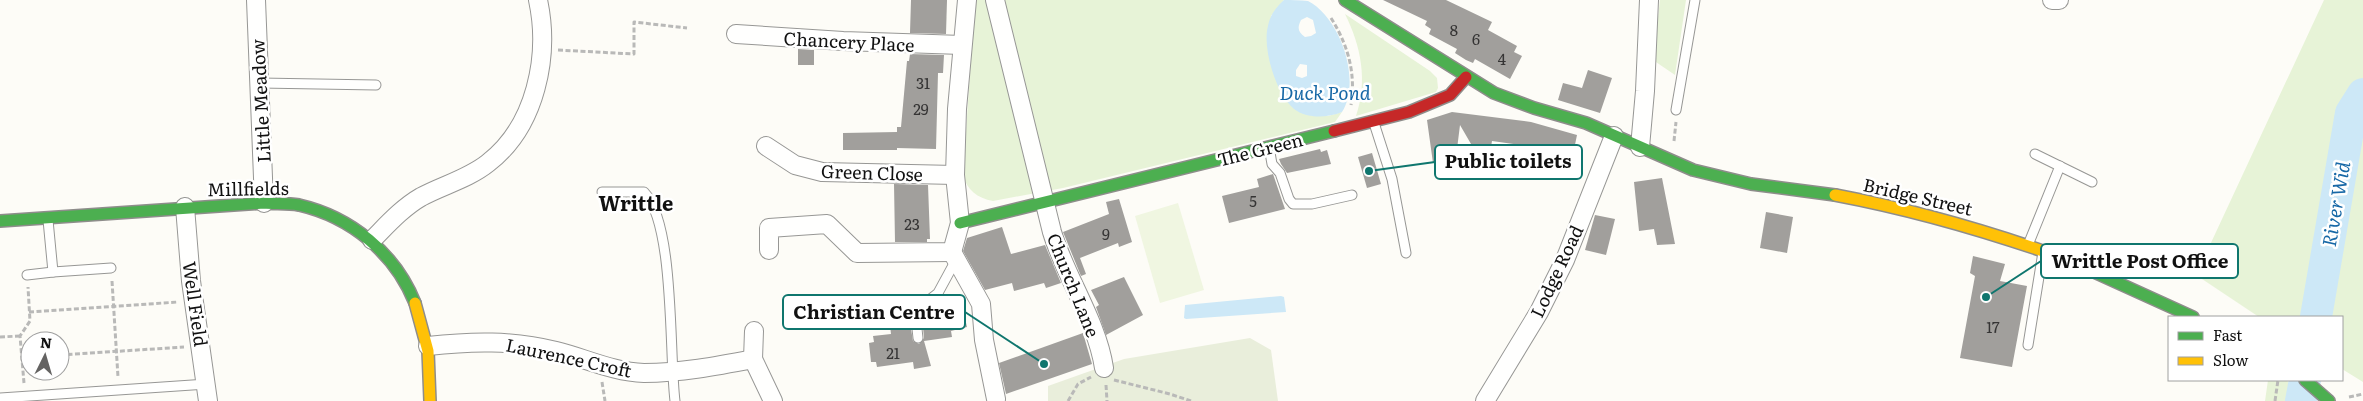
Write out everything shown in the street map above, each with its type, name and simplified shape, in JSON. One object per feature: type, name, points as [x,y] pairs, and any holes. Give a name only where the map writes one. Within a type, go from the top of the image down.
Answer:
[{"type":"street","name":"Little Meadow","points":[[256,0],[264,203]]},
{"type":"street","points":[[372,240],[402,211],[419,198],[466,178],[489,163],[509,142],[522,123],[532,103],[538,82],[541,50],[538,0]]},
{"type":"street","points":[[967,0],[962,45],[955,175],[960,223],[954,255],[983,310],[984,340],[996,400]]},
{"type":"street","points":[[995,0],[1045,202]]},
{"type":"street","points":[[1345,0],[1466,78],[1494,93],[1534,108],[1586,123],[1627,141]]},
{"type":"street","name":"Lodge Road","points":[[1485,401],[1539,312],[1627,141],[1645,91],[1649,0]]},
{"type":"street","points":[[2052,0],[2059,0]]},
{"type":"street","name":"Chancery Place","points":[[736,34],[843,41],[962,45]]},
{"type":"street","name":"The Green","points":[[960,223],[1409,112],[1435,102],[1457,89],[1466,78]]},
{"type":"street","name":"Bridge Street","points":[[1627,141],[1693,170],[1751,184],[1836,195],[1900,208],[1968,226],[2043,250],[2110,277],[2191,316]]},
{"type":"street","name":"Green Close","points":[[766,146],[795,165],[822,172],[955,175]]},
{"type":"street","name":"Church Lane","points":[[1045,202],[1058,253],[1096,337],[1104,373]]},
{"type":"street","name":"Millfields","points":[[0,220],[264,203],[298,204],[347,222],[372,240],[396,267],[413,297],[423,324],[428,346],[430,401]]},
{"type":"street","name":"Well Field","points":[[185,207],[207,392]]},
{"type":"street","points":[[769,250],[769,228],[827,224],[857,253],[954,255]]},
{"type":"street","points":[[754,331],[753,359],[773,401]]},
{"type":"street","name":"Laurence Croft","points":[[428,346],[494,341],[524,344],[557,351],[616,369],[643,373],[706,368],[753,359]]},
{"type":"street","points":[[2306,381],[2327,399]]},
{"type":"lane","points":[[1676,110],[1695,0]]},
{"type":"lane","points":[[260,83],[376,85]]},
{"type":"lane","points":[[1373,121],[1392,179],[1406,253]]},
{"type":"lane","points":[[1269,147],[1272,164],[1280,173],[1288,199],[1293,204],[1312,204],[1352,195]]},
{"type":"lane","points":[[2035,154],[2092,182]]},
{"type":"lane","points":[[2028,245],[2060,166]]},
{"type":"lane","points":[[602,192],[644,192],[656,210],[667,272],[671,371],[675,401]]},
{"type":"lane","points":[[47,217],[53,272]]},
{"type":"lane","points":[[2028,345],[2043,250]]},
{"type":"lane","points":[[918,338],[915,311],[938,293],[954,255]]},
{"type":"lane","points":[[27,275],[111,268]]},
{"type":"lane","points":[[0,398],[119,390],[207,392]]},
{"type":"path","points":[[1327,12],[1344,42],[1349,56],[1353,82],[1348,118],[1350,127]]},
{"type":"path","points":[[541,50],[634,54],[634,22],[687,28]]},
{"type":"path","points":[[1671,161],[1676,110]]},
{"type":"path","points":[[111,268],[119,390]]},
{"type":"path","points":[[23,331],[30,321],[27,275]]},
{"type":"path","points":[[29,312],[195,301]]},
{"type":"path","points":[[0,337],[20,336]]},
{"type":"path","points":[[70,354],[202,345]]},
{"type":"path","points":[[1068,401],[1078,384],[1104,373]]},
{"type":"path","points":[[1104,373],[1107,401]]},
{"type":"path","points":[[1104,373],[1124,384],[1170,394],[1191,401]]},
{"type":"path","points":[[24,381],[25,396]]},
{"type":"path","points":[[2275,401],[2278,381]]},
{"type":"path","points":[[2344,401],[2349,397],[2363,394]]},
{"type":"green space","points":[[975,0],[1284,0],[1271,16],[1312,116],[1328,116],[1342,112],[1335,122],[1063,188],[993,201],[987,200],[970,189],[963,175]]},
{"type":"green space","points":[[1660,0],[1686,0],[1675,75],[1653,60]]},
{"type":"green space","points":[[2324,0],[2363,0],[2363,382],[2343,370],[2343,316],[2258,316],[2196,275]]},
{"type":"green space","points":[[1345,14],[1430,71],[1437,78],[1438,88],[1436,92],[1356,116],[1362,90],[1361,64],[1351,26]]},
{"type":"green space","points":[[1178,203],[1204,290],[1160,303],[1135,216]]},
{"type":"green space","points":[[1250,338],[1271,350],[1278,401],[1048,401],[1048,386],[1124,359]]},
{"type":"green space","points":[[2268,381],[2287,381],[2297,389],[2294,401],[2265,401]]},
{"type":"water","name":"Duck Pond","points":[[1284,0],[1308,1],[1330,21],[1338,35],[1348,67],[1350,84],[1348,99],[1342,112],[1317,117],[1305,115],[1294,109],[1287,102],[1276,82],[1267,46],[1270,18]],"holes":[[[1307,17],[1313,20],[1316,33],[1305,37],[1300,32],[1299,25],[1301,20]],[[1300,64],[1307,65],[1307,76],[1302,78],[1296,76],[1296,70]]]},
{"type":"water","points":[[1284,297],[1286,312],[1184,318],[1185,305]]},
{"type":"building","points":[[911,0],[947,0],[946,34],[910,33]]},
{"type":"building","points":[[1383,0],[1446,0],[1492,22],[1488,30],[1517,46],[1514,52],[1522,56],[1510,79],[1475,59],[1473,63],[1466,60],[1455,53],[1457,49],[1429,34],[1431,29],[1425,25],[1427,21]]},
{"type":"building","points":[[798,49],[814,50],[814,65],[798,65]]},
{"type":"building","points":[[910,54],[944,55],[943,73],[938,73],[936,149],[843,150],[843,133],[897,132],[897,127],[901,127],[907,61],[909,61]]},
{"type":"building","points":[[1588,70],[1612,78],[1600,113],[1558,100],[1563,83],[1582,88]]},
{"type":"building","points":[[1452,112],[1531,122],[1577,135],[1571,164],[1532,155],[1534,147],[1492,141],[1490,153],[1485,157],[1478,156],[1460,125],[1455,165],[1433,163],[1427,120]]},
{"type":"building","points":[[1320,149],[1321,152],[1327,150],[1331,164],[1287,173],[1279,159]]},
{"type":"building","points":[[1372,153],[1381,184],[1367,188],[1358,157]]},
{"type":"building","points":[[1273,174],[1285,209],[1229,223],[1222,196],[1259,187],[1257,179]]},
{"type":"building","points":[[1662,178],[1675,244],[1657,245],[1654,229],[1639,231],[1634,182]]},
{"type":"building","points":[[894,184],[928,185],[930,239],[927,239],[927,242],[895,242]]},
{"type":"building","points":[[1119,199],[1132,242],[1119,247],[1118,243],[1080,258],[1086,274],[1081,276],[1063,232],[1109,214],[1106,202]]},
{"type":"building","points":[[1766,212],[1793,217],[1787,253],[1760,248]]},
{"type":"building","points":[[1595,215],[1615,219],[1606,255],[1585,250]]},
{"type":"building","points":[[1002,227],[1011,254],[1045,245],[1061,283],[1046,288],[1044,283],[1014,291],[1012,283],[985,290],[963,251],[967,238]]},
{"type":"building","points":[[1973,256],[2005,264],[2000,281],[2027,286],[2012,367],[1960,358],[1975,276],[1970,273]]},
{"type":"building","points":[[1124,277],[1143,315],[1106,335],[1096,307],[1099,305],[1091,290]]},
{"type":"building","points":[[962,306],[967,327],[951,331],[952,337],[924,341],[931,366],[914,369],[913,362],[877,367],[876,362],[871,362],[869,343],[874,342],[873,336],[891,334],[890,325],[910,323],[913,341],[919,344],[924,338],[922,316]]},
{"type":"building","points":[[1083,333],[1092,364],[1006,394],[999,363]]},
{"type":"waterway","name":"River Wid","points":[[2316,316],[2351,113],[2363,94]]},
{"type":"waterway","name":"River Wid","points":[[2301,401],[2305,381]]},
{"type":"traffic: fast","points":[[1345,0],[1494,93],[1534,108],[1586,123],[1693,170],[1751,184],[1835,195]]},
{"type":"traffic: fast","points":[[960,223],[1334,131]]},
{"type":"traffic: fast","points":[[0,221],[264,203],[299,205],[336,218],[369,240],[396,268],[415,303]]},
{"type":"traffic: fast","points":[[2063,258],[2191,316]]},
{"type":"traffic: fast","points":[[2306,381],[2329,401]]},
{"type":"traffic: slow","points":[[1835,195],[1894,207],[1950,222],[2063,258]]},
{"type":"traffic: slow","points":[[415,303],[428,351],[430,401]]},
{"type":"traffic: jam","points":[[1334,131],[1409,112],[1450,95],[1466,77]]},
{"type":"place","name":"Public toilets","points":[[1369,171]]},
{"type":"place","name":"Writtle Post Office","points":[[1986,297]]},
{"type":"place","name":"Christian Centre","points":[[1044,364]]},
{"type":"district","name":"Writtle","points":[[636,202]]}]
